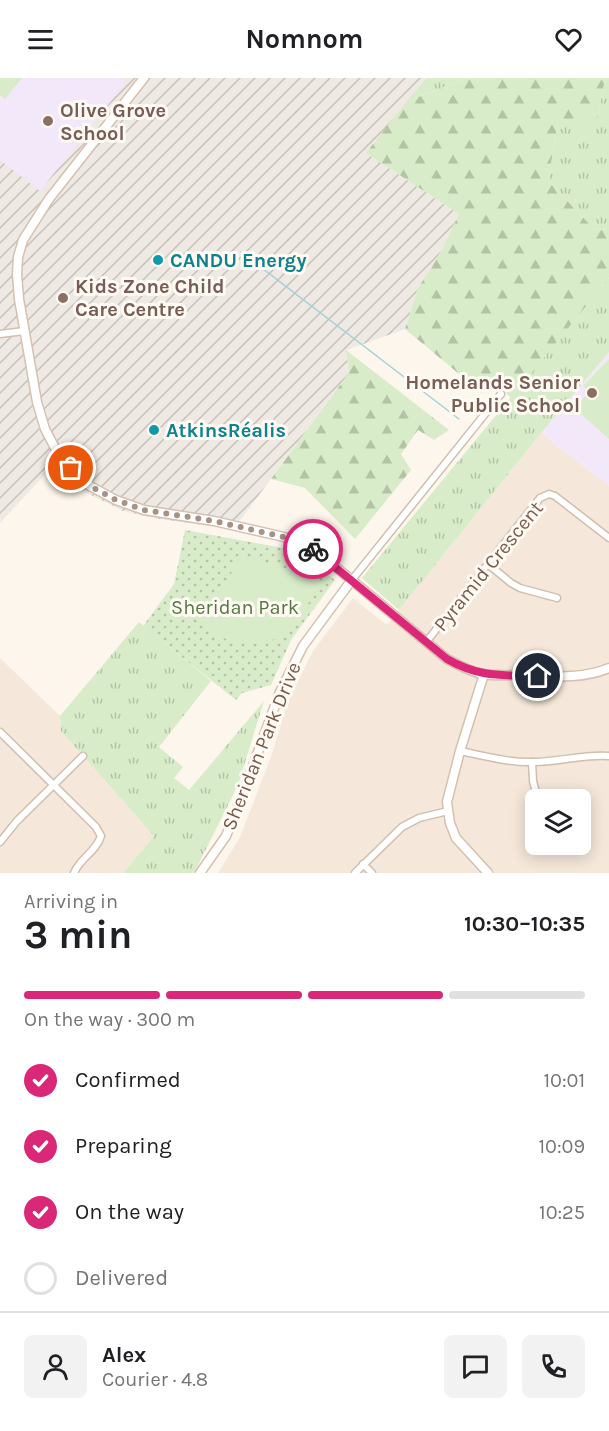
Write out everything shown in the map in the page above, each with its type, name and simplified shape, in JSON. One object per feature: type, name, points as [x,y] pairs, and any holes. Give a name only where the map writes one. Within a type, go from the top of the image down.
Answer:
[{"type":"street","points":[[144,78],[71,169],[23,240],[18,257],[16,274],[37,402],[45,429],[55,448],[68,465],[90,486],[116,500],[144,510],[214,521],[299,541],[314,549],[447,659],[466,670],[484,674],[579,676],[598,673],[609,668]]},
{"type":"street","points":[[0,334],[24,331]]},
{"type":"street","name":"Sheridan Park Drive","points":[[200,873],[226,836],[237,812],[280,692],[303,646],[351,581],[501,394]]},
{"type":"street","name":"Pyramid Crescent","points":[[428,641],[540,498],[549,494],[555,496],[609,538]]},
{"type":"street","points":[[488,564],[520,588],[557,598]]},
{"type":"street","points":[[484,674],[449,790],[448,811],[456,838],[488,873]]},
{"type":"street","points":[[0,732],[96,827],[101,836],[95,849],[77,866],[74,873]]},
{"type":"street","points":[[460,752],[532,762],[559,761],[596,755],[609,756]]},
{"type":"street","points":[[0,842],[17,821],[83,756]]},
{"type":"street","points":[[532,762],[535,789]]},
{"type":"street","points":[[355,873],[402,827],[419,819],[448,811]]},
{"type":"street","points":[[363,864],[372,873]]},
{"type":"shaded area","points":[[0,78],[427,78],[366,153],[459,214],[440,253],[418,288],[405,329],[347,350],[349,373],[234,529],[159,519],[123,511],[87,493],[50,469],[0,523]]},
{"type":"shaded area","name":"Olive Grove School","points":[[0,78],[121,78],[126,82],[40,191],[0,160]]},
{"type":"shaded area","name":"Homelands Senior Public School","points":[[609,352],[609,486],[541,433]]},
{"type":"shaded area","points":[[541,433],[609,486],[609,873],[218,873],[240,837],[271,757],[288,701],[313,651],[353,598],[387,625]]},
{"type":"shaded area","points":[[0,658],[60,716],[61,731],[154,836],[123,873],[0,873]]},
{"type":"green space","points":[[0,78],[22,78],[5,99],[0,95]]},
{"type":"green space","points":[[427,78],[467,78],[406,102]]},
{"type":"green space","points":[[467,78],[605,78],[598,117],[580,128],[558,121],[548,181],[595,230],[609,229],[609,278],[511,398],[495,381],[482,393],[405,329],[418,288],[440,253],[459,214],[366,153],[406,102]]},
{"type":"green space","points":[[605,78],[609,78],[609,229],[595,230],[548,181],[558,121],[598,117]]},
{"type":"green space","points":[[609,278],[609,352],[399,610],[362,578]]},
{"type":"green space","points":[[346,350],[449,430],[434,440],[418,430],[401,454],[411,470],[355,539],[305,488],[271,479],[349,373]]},
{"type":"green space","points":[[609,359],[609,439],[574,408],[590,391],[583,386]]},
{"type":"green space","name":"Sheridan Park","points":[[185,530],[300,553],[335,580],[291,640],[271,685],[242,693],[236,700],[143,626],[174,584]]},
{"type":"green space","points":[[246,556],[320,582],[296,622],[286,632],[262,643],[246,644],[229,640],[200,625],[239,560]]},
{"type":"green space","points":[[139,622],[211,681],[159,747],[183,767],[174,778],[189,790],[264,701],[238,785],[194,873],[123,873],[154,836],[61,731],[60,716]]},
{"type":"waterway","points":[[241,252],[459,419]]},
{"type":"way so far","points":[[71,468],[90,486],[116,500],[144,510],[214,521],[284,537],[299,541],[313,549]]},
{"type":"place","name":"Olive Grove School","points":[[48,121]]},
{"type":"place","name":"CANDU Energy","points":[[158,260]]},
{"type":"place","name":"Kids Zone Child Care Centre","points":[[63,298]]},
{"type":"place","name":"Homelands Senior Public School","points":[[592,393]]},
{"type":"place","name":"AtkinsRéalis","points":[[154,430]]},
{"type":"route","points":[[313,549],[428,641],[447,659],[466,670],[484,674],[538,676]]}]
